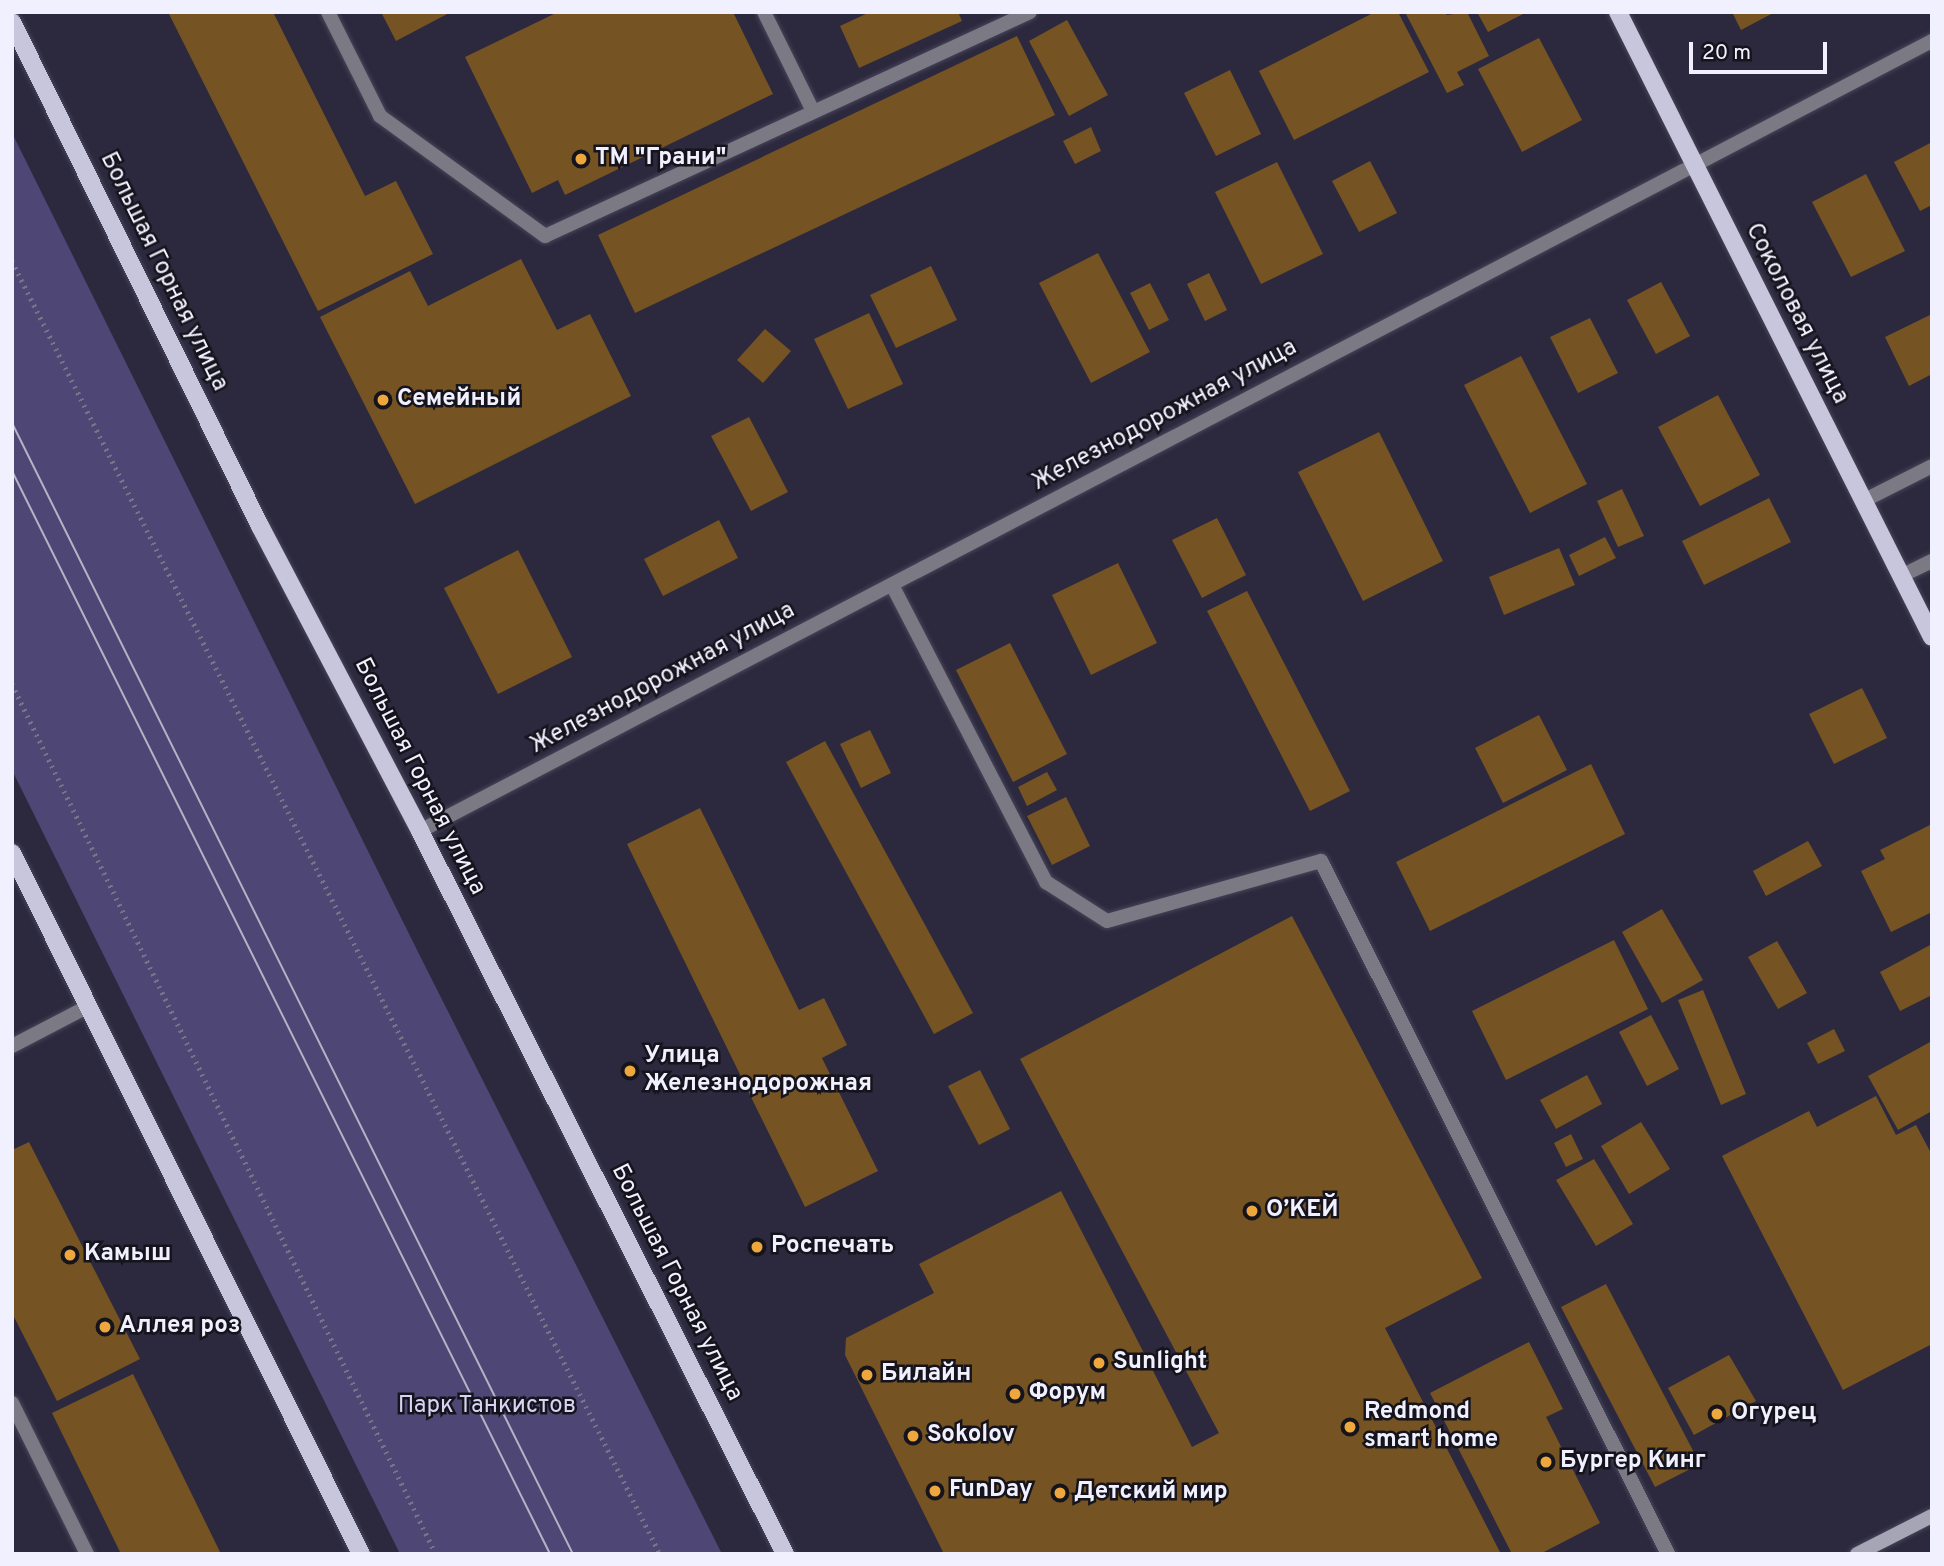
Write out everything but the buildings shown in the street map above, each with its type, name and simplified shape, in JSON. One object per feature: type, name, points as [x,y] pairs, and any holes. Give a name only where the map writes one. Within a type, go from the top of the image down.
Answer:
[{"type":"main road","name":"Соколовая улица","points":[[1618,12],[1932,637]]},
{"type":"main road","name":"Большая Горная улица","points":[[12,22],[260,526],[420,831],[785,1554]]},
{"type":"main road","points":[[12,853],[361,1554]]},
{"type":"main road","points":[[1857,1554],[1932,1516]]},
{"type":"street","points":[[328,12],[380,116],[545,236],[1030,12]]},
{"type":"street","points":[[764,12],[813,111]]},
{"type":"street","name":"Железнодорожная улица","points":[[420,831],[1932,41]]},
{"type":"street","points":[[1863,501],[1932,466]]},
{"type":"street","points":[[1901,576],[1932,561]]},
{"type":"street","points":[[892,585],[1046,882],[1107,921],[1321,861],[1668,1554]]},
{"type":"street","points":[[12,1046],[89,1006]]},
{"type":"street","points":[[12,1403],[17,1426],[86,1554]]},
{"type":"path","points":[[12,261],[660,1554]]},
{"type":"path","points":[[12,684],[436,1554]]},
{"type":"green space","name":"Парк Танкистов","points":[[12,133],[420,956],[722,1554],[400,1554],[12,770]]},
{"type":"tram line","points":[[12,423],[573,1554]]},
{"type":"tram line","points":[[12,471],[550,1554]]},
{"type":"place","name":"ТМ \"Грани\"","points":[[581,159]]},
{"type":"place","name":"Семейный","points":[[383,400]]},
{"type":"place","name":"Улица Железнодорожная","points":[[630,1071]]},
{"type":"place","name":"О’КЕЙ","points":[[1252,1211]]},
{"type":"place","name":"Роспечать","points":[[757,1247]]},
{"type":"place","name":"Камыш","points":[[70,1255]]},
{"type":"place","name":"Аллея роз","points":[[105,1327]]},
{"type":"place","name":"Sunlight","points":[[1099,1363]]},
{"type":"place","name":"Билайн","points":[[867,1375]]},
{"type":"place","name":"Форум","points":[[1015,1394]]},
{"type":"place","name":"Огурец","points":[[1717,1414]]},
{"type":"place","name":"Redmond smart home","points":[[1350,1427]]},
{"type":"place","name":"Sokolov","points":[[913,1436]]},
{"type":"place","name":"Бургер Кинг","points":[[1546,1462]]},
{"type":"place","name":"FunDay","points":[[935,1491]]},
{"type":"place","name":"Детский мир","points":[[1060,1493]]}]
